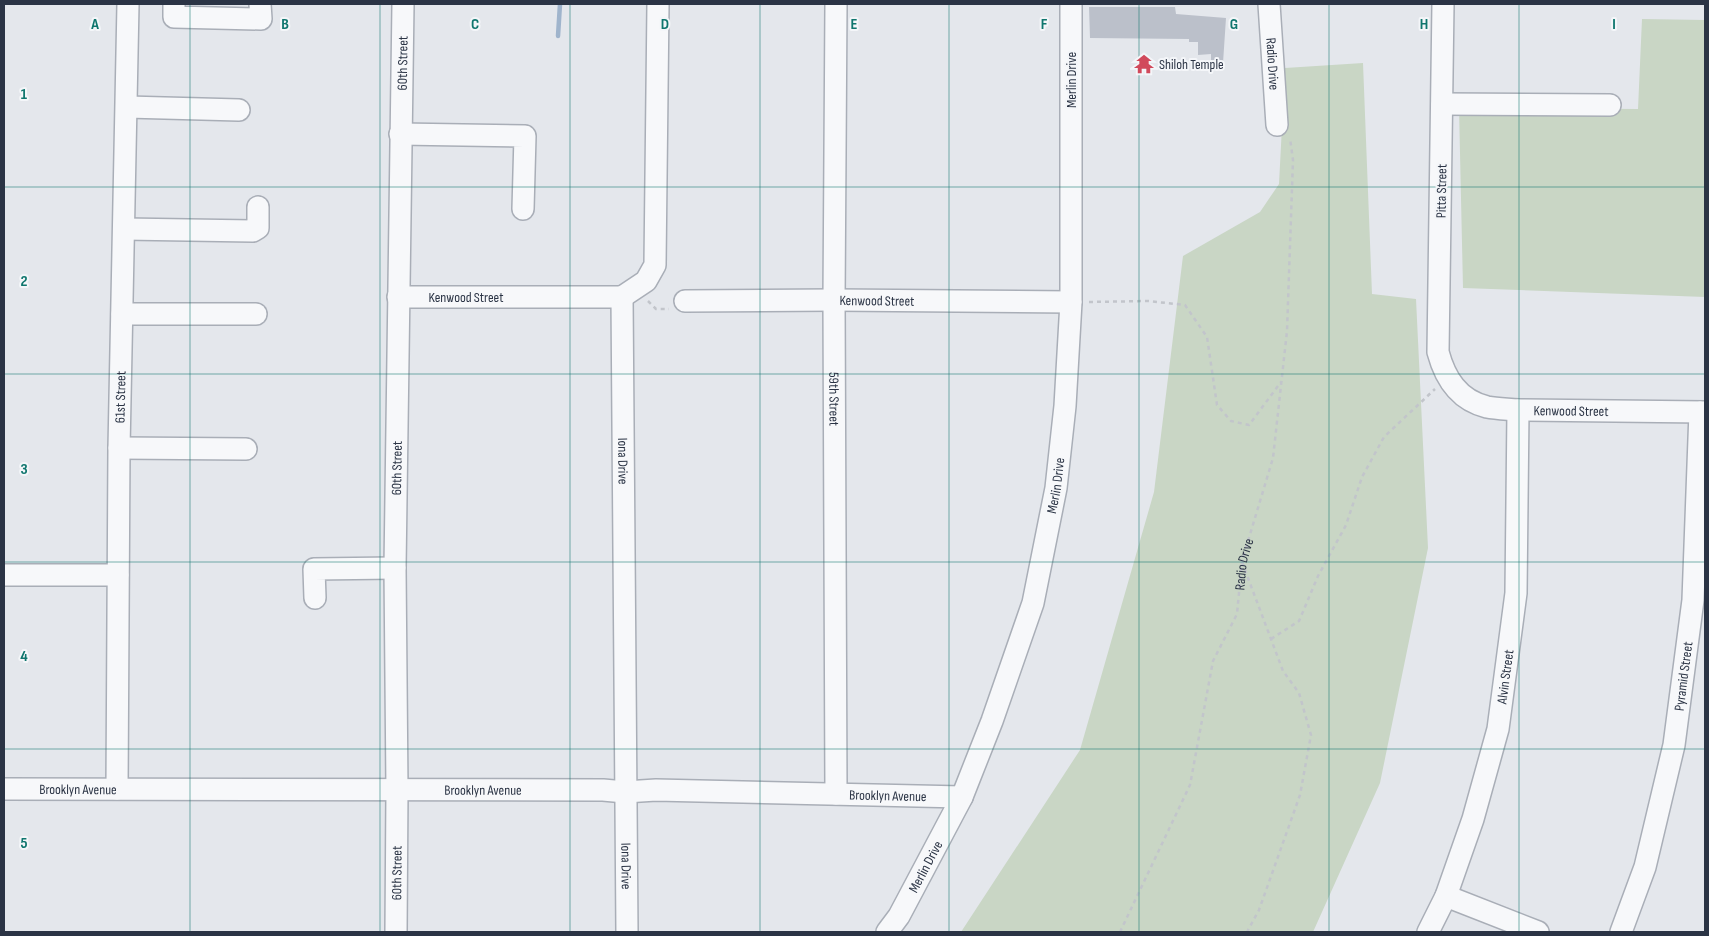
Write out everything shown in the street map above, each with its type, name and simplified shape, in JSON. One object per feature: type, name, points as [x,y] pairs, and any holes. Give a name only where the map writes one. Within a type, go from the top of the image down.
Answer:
[{"type":"street","name":"61st Street","points":[[117,789],[118,575],[128,4]]},
{"type":"street","points":[[174,4],[174,17],[260,19],[260,4]]},
{"type":"street","name":"60th Street","points":[[396,932],[395,568],[403,4]]},
{"type":"street","points":[[629,294],[646,280],[655,265],[658,4]]},
{"type":"street","name":"59th Street","points":[[836,4],[834,300],[836,794]]},
{"type":"street","name":"Merlin Drive","points":[[887,932],[899,916],[962,798],[992,722],[1032,603],[1056,488],[1065,406],[1071,302],[1071,4]]},
{"type":"street","name":"Radio Drive","points":[[1269,4],[1277,125]]},
{"type":"street","name":"Pitta Street","points":[[1443,4],[1438,352],[1447,377]]},
{"type":"street","points":[[1442,104],[1610,105]]},
{"type":"street","points":[[127,107],[240,110]]},
{"type":"street","points":[[400,134],[525,136],[523,209]]},
{"type":"street","points":[[124,229],[253,231],[258,228],[258,207]]},
{"type":"street","name":"Kenwood Street","points":[[398,297],[629,294]]},
{"type":"street","name":"Iona Drive","points":[[627,932],[625,792],[629,294]]},
{"type":"street","name":"Kenwood Street","points":[[685,301],[1071,302]]},
{"type":"street","points":[[122,314],[256,314]]},
{"type":"street","name":"Kenwood Street","points":[[1447,377],[1459,392],[1487,407],[1518,410],[1703,412]]},
{"type":"street","name":"Alvin Street","points":[[1428,932],[1446,896],[1473,819],[1498,729],[1516,592],[1518,410]]},
{"type":"street","name":"Pyramid Street","points":[[1621,932],[1645,866],[1674,745],[1693,600],[1703,412]]},
{"type":"street","points":[[120,448],[246,449]]},
{"type":"street","points":[[315,598],[314,569],[395,568]]},
{"type":"street","points":[[4,575],[118,575]]},
{"type":"street","name":"Brooklyn Avenue","points":[[4,789],[603,790],[625,792],[656,790],[962,798]]},
{"type":"street","points":[[1446,896],[1538,932]]},
{"type":"path","name":"Radio Drive","points":[[1120,932],[1190,785],[1213,661],[1237,614],[1242,561],[1273,458],[1287,331],[1293,160],[1290,138],[1277,125]]},
{"type":"path","points":[[629,294],[656,309],[678,308],[685,301]]},
{"type":"path","points":[[1071,302],[1148,301],[1185,306],[1207,337],[1217,405],[1230,421],[1249,425],[1282,381]]},
{"type":"path","points":[[1271,639],[1299,621],[1318,576],[1346,524],[1362,477],[1384,437],[1447,377]]},
{"type":"path","points":[[1242,561],[1283,671],[1299,693],[1312,735],[1300,795],[1259,910],[1248,932]]},
{"type":"green space","points":[[1642,19],[1705,20],[1705,297],[1463,288],[1459,108],[1638,109]]},
{"type":"green space","points":[[1363,63],[1372,294],[1416,299],[1428,548],[1380,783],[1313,932],[961,932],[1080,750],[1154,492],[1183,256],[1260,212],[1279,184],[1285,68]]},
{"type":"building","points":[[1089,7],[1175,7],[1176,14],[1226,18],[1223,63],[1211,63],[1211,54],[1198,55],[1198,42],[1189,42],[1189,39],[1090,38]]},
{"type":"waterway","points":[[558,36],[560,4]]},
{"type":"place","name":"Shiloh Temple","points":[[1144,64]]}]
